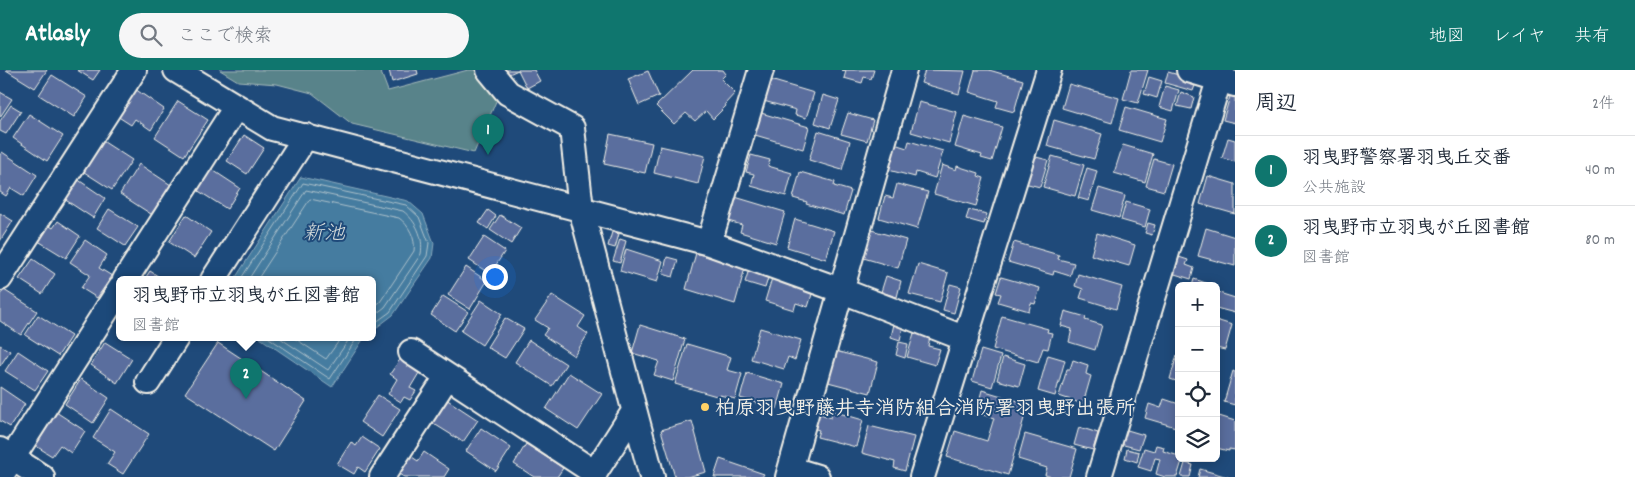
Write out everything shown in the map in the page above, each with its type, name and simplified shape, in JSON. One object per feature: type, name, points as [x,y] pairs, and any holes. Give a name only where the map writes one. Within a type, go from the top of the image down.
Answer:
[{"type":"street","points":[[0,278],[134,70]]},
{"type":"street","points":[[176,70],[272,128],[709,243],[966,338]]},
{"type":"street","points":[[489,70],[508,93],[572,128],[580,208],[652,477]]},
{"type":"street","points":[[709,243],[761,70]]},
{"type":"street","points":[[817,477],[789,473],[904,70]]},
{"type":"street","points":[[922,477],[1049,70]]},
{"type":"street","points":[[1100,477],[1226,78],[1189,70]]},
{"type":"street","points":[[128,276],[236,107]]},
{"type":"street","points":[[216,276],[306,136]]},
{"type":"street","points":[[42,477],[4,462],[116,295]]},
{"type":"street","points":[[148,382],[174,341]]},
{"type":"street","points":[[412,352],[594,475],[634,413]]},
{"type":"street","points":[[382,477],[447,376]]},
{"type":"green space","points":[[220,70],[380,70],[388,91],[468,70],[475,70],[497,99],[474,153],[352,124],[312,93],[277,84],[238,81]]},
{"type":"water","name":"新池","points":[[301,177],[408,201],[423,214],[434,243],[432,258],[393,315],[376,328],[376,276],[237,276]]},
{"type":"water","points":[[264,341],[362,341],[332,387]]},
{"type":"building","points":[[6,70],[47,70],[35,88]]},
{"type":"building","points":[[77,70],[100,70],[93,80]]},
{"type":"building","points":[[389,70],[417,70],[418,74],[392,82]]},
{"type":"building","points":[[507,70],[518,70],[509,74]]},
{"type":"building","points":[[518,70],[534,70],[540,81],[527,88]]},
{"type":"building","points":[[693,70],[723,70],[726,74],[721,79],[735,93],[725,104],[726,106],[713,119],[706,111],[695,121],[686,113],[674,124],[656,106]]},
{"type":"building","points":[[841,70],[874,70],[871,79],[864,77],[862,83],[844,78],[846,71]]},
{"type":"building","points":[[925,70],[965,71],[959,94],[921,83]]},
{"type":"building","points":[[975,70],[989,70],[1023,80],[1014,112],[996,107],[998,101],[969,92]]},
{"type":"building","points":[[1131,70],[1148,70],[1138,103],[1123,99]]},
{"type":"building","points":[[648,71],[659,96],[639,105],[628,79]]},
{"type":"building","points":[[1168,72],[1197,80],[1193,91],[1165,83]]},
{"type":"building","points":[[52,75],[87,97],[74,117],[39,95]]},
{"type":"building","points":[[1149,77],[1162,81],[1157,98],[1144,94]]},
{"type":"building","points":[[767,79],[814,93],[806,118],[795,115],[796,110],[760,100]]},
{"type":"building","points":[[1069,84],[1119,98],[1112,123],[1062,108]]},
{"type":"building","points":[[1165,86],[1179,90],[1173,111],[1159,107]]},
{"type":"building","points":[[135,89],[164,109],[151,130],[135,119],[131,125],[117,116]]},
{"type":"building","points":[[0,92],[12,99],[0,117]]},
{"type":"building","points":[[1181,92],[1194,97],[1191,109],[1177,106]]},
{"type":"building","points":[[1231,93],[1235,94],[1235,123],[1223,120]]},
{"type":"building","points":[[823,95],[839,100],[830,128],[815,123]]},
{"type":"building","points":[[178,101],[208,120],[184,156],[155,137]]},
{"type":"building","points":[[919,102],[957,112],[949,143],[911,132]]},
{"type":"building","points":[[11,105],[21,111],[6,134],[0,131],[0,121]]},
{"type":"building","points":[[1126,107],[1167,119],[1160,142],[1119,130]]},
{"type":"building","points":[[761,113],[809,127],[803,149],[755,135]]},
{"type":"building","points":[[848,113],[873,120],[867,141],[841,134]]},
{"type":"building","points":[[29,114],[63,136],[47,161],[13,138]]},
{"type":"building","points":[[964,116],[1002,127],[992,161],[981,158],[982,155],[955,147]]},
{"type":"building","points":[[1054,120],[1102,134],[1094,159],[1047,146]]},
{"type":"building","points":[[818,131],[850,141],[842,170],[809,160]]},
{"type":"building","points":[[610,134],[652,143],[645,173],[604,164]]},
{"type":"building","points":[[244,135],[264,148],[247,174],[227,161]]},
{"type":"building","points":[[1228,138],[1235,140],[1235,162],[1222,158]]},
{"type":"building","points":[[101,140],[132,160],[112,190],[81,170]]},
{"type":"building","points":[[909,141],[943,151],[935,178],[916,172],[915,177],[881,168],[888,142],[907,148]]},
{"type":"building","points":[[1123,145],[1153,154],[1145,182],[1114,173]]},
{"type":"building","points":[[660,146],[705,156],[698,184],[654,173]]},
{"type":"building","points":[[2,152],[37,175],[24,196],[11,188],[6,196],[0,192],[0,155]]},
{"type":"building","points":[[751,155],[770,160],[768,166],[792,173],[786,196],[751,186],[754,174],[746,172]]},
{"type":"building","points":[[1032,156],[1048,160],[1040,187],[1024,183]]},
{"type":"building","points":[[1052,156],[1084,165],[1075,196],[1043,187]]},
{"type":"building","points":[[1154,159],[1172,164],[1164,191],[1146,186]]},
{"type":"building","points":[[139,164],[174,187],[154,216],[120,194]]},
{"type":"building","points":[[942,165],[956,170],[957,166],[979,173],[978,176],[984,178],[976,206],[934,194]]},
{"type":"building","points":[[1087,168],[1097,171],[1089,201],[1078,198]]},
{"type":"building","points":[[211,169],[240,188],[227,209],[197,190]]},
{"type":"building","points":[[800,172],[835,182],[834,186],[851,191],[844,215],[806,204],[807,202],[793,198]]},
{"type":"building","points":[[1208,176],[1235,184],[1235,214],[1200,204]]},
{"type":"building","points":[[77,179],[105,198],[93,218],[64,199]]},
{"type":"building","points":[[897,184],[928,192],[917,229],[879,218],[885,196],[893,198]]},
{"type":"building","points":[[1099,188],[1125,196],[1119,218],[1092,210]]},
{"type":"building","points":[[735,197],[785,212],[776,243],[740,232],[742,225],[728,221]]},
{"type":"building","points":[[1126,202],[1150,209],[1145,227],[1121,220]]},
{"type":"building","points":[[109,209],[138,227],[125,246],[97,228]]},
{"type":"building","points":[[488,210],[496,216],[488,229],[479,223]]},
{"type":"building","points":[[969,210],[987,214],[984,224],[966,219]]},
{"type":"building","points":[[0,213],[13,221],[0,241]]},
{"type":"building","points":[[186,215],[211,232],[194,258],[169,242]]},
{"type":"building","points":[[500,215],[521,228],[511,244],[490,230]]},
{"type":"building","points":[[795,219],[834,231],[826,259],[787,247]]},
{"type":"building","points":[[58,221],[80,236],[66,258],[35,239],[45,223],[53,228]]},
{"type":"building","points":[[1148,223],[1155,225],[1152,235],[1145,233]]},
{"type":"building","points":[[1206,228],[1235,237],[1235,266],[1198,256]]},
{"type":"building","points":[[868,229],[906,240],[898,268],[860,257]]},
{"type":"building","points":[[612,232],[619,234],[615,248],[608,246]]},
{"type":"building","points":[[1097,233],[1135,245],[1129,266],[1091,255]]},
{"type":"building","points":[[484,237],[505,251],[490,274],[469,260]]},
{"type":"building","points":[[620,239],[626,241],[620,263],[613,261]]},
{"type":"building","points":[[85,240],[107,255],[99,268],[112,276],[97,298],[81,288],[90,275],[70,262]]},
{"type":"building","points":[[1014,242],[1059,255],[1058,259],[1074,263],[1070,276],[1054,271],[1053,275],[1008,262]]},
{"type":"building","points":[[626,249],[663,261],[657,282],[620,271]]},
{"type":"building","points":[[696,253],[745,268],[735,304],[686,289]]},
{"type":"building","points":[[1173,255],[1188,260],[1186,265],[1194,268],[1191,279],[1168,272]]},
{"type":"building","points":[[667,257],[678,260],[673,277],[663,274]]},
{"type":"building","points":[[33,259],[55,274],[42,294],[19,279]]},
{"type":"building","points":[[918,264],[948,273],[940,302],[909,294]]},
{"type":"building","points":[[750,266],[770,272],[765,288],[745,282]]},
{"type":"building","points":[[466,267],[487,281],[470,309],[448,295]]},
{"type":"building","points":[[150,271],[158,276],[147,276]]},
{"type":"building","points":[[1078,274],[1122,287],[1116,309],[1080,298],[1083,289],[1075,286]]},
{"type":"building","points":[[886,276],[901,281],[897,297],[881,292]]},
{"type":"building","points":[[1001,277],[1040,288],[1035,304],[1031,303],[1029,311],[998,302],[1001,294],[996,293]]},
{"type":"building","points":[[772,278],[813,291],[808,307],[796,303],[794,310],[765,301]]},
{"type":"building","points":[[950,284],[961,287],[954,313],[943,310]]},
{"type":"building","points":[[4,290],[37,311],[21,335],[0,321],[0,295]]},
{"type":"building","points":[[1220,293],[1235,298],[1235,313],[1220,309]]},
{"type":"building","points":[[552,295],[585,316],[578,327],[588,334],[574,356],[543,335],[548,328],[535,320]]},
{"type":"building","points":[[443,296],[468,312],[455,331],[431,315]]},
{"type":"building","points":[[481,300],[502,314],[482,345],[461,331]]},
{"type":"building","points":[[1065,311],[1086,317],[1085,320],[1102,325],[1095,350],[1069,342],[1072,329],[1061,326]]},
{"type":"building","points":[[38,315],[71,336],[58,356],[25,335]]},
{"type":"building","points":[[1002,316],[1048,329],[1047,332],[1052,333],[1048,349],[1043,348],[1038,362],[993,349]]},
{"type":"building","points":[[505,318],[524,329],[505,358],[487,347]]},
{"type":"building","points":[[1220,321],[1232,325],[1225,350],[1220,349]]},
{"type":"building","points":[[894,324],[903,326],[900,340],[891,337]]},
{"type":"building","points":[[640,325],[685,339],[673,381],[654,375],[659,361],[632,353]]},
{"type":"building","points":[[760,328],[801,340],[795,360],[788,357],[784,369],[751,359]]},
{"type":"building","points":[[914,333],[930,337],[928,346],[940,349],[935,365],[907,357]]},
{"type":"building","points":[[529,340],[566,364],[552,386],[515,362]]},
{"type":"building","points":[[105,342],[132,359],[117,383],[91,365]]},
{"type":"building","points":[[899,342],[908,344],[905,358],[896,355]]},
{"type":"building","points":[[218,343],[306,401],[274,451],[185,393]]},
{"type":"building","points":[[687,344],[731,357],[727,370],[742,374],[735,399],[720,395],[720,397],[675,384]]},
{"type":"building","points":[[0,345],[10,351],[0,366]]},
{"type":"building","points":[[981,350],[1001,356],[992,387],[972,381]]},
{"type":"building","points":[[18,351],[48,371],[35,390],[5,371]]},
{"type":"building","points":[[835,351],[878,362],[870,393],[828,382]]},
{"type":"building","points":[[403,355],[422,368],[410,388],[416,391],[410,400],[404,397],[401,402],[388,394],[397,379],[390,374]]},
{"type":"building","points":[[1048,355],[1065,360],[1055,396],[1038,391]]},
{"type":"building","points":[[1003,357],[1025,364],[1019,386],[997,380]]},
{"type":"building","points":[[1073,360],[1088,365],[1086,374],[1091,376],[1083,404],[1059,396],[1067,369],[1070,369]]},
{"type":"building","points":[[1175,362],[1175,381],[1170,379]]},
{"type":"building","points":[[1233,371],[1235,372],[1235,405],[1224,402]]},
{"type":"building","points":[[569,373],[602,394],[578,430],[546,409]]},
{"type":"building","points":[[747,373],[784,384],[777,409],[740,398]]},
{"type":"building","points":[[81,379],[109,398],[93,423],[65,404]]},
{"type":"building","points":[[0,387],[25,404],[10,427],[0,421]]},
{"type":"building","points":[[982,390],[1028,404],[1008,475],[947,457],[955,431],[987,441],[994,418],[976,413]]},
{"type":"building","points":[[378,395],[400,409],[382,437],[360,422]]},
{"type":"building","points":[[446,399],[478,420],[463,442],[431,422]]},
{"type":"building","points":[[1164,399],[1175,403],[1175,427],[1145,418],[1149,404],[1161,408]]},
{"type":"building","points":[[111,409],[149,434],[123,474],[107,464],[115,452],[93,438]]},
{"type":"building","points":[[53,410],[85,431],[71,453],[60,445],[52,456],[31,443]]},
{"type":"building","points":[[813,411],[831,418],[832,411],[863,420],[856,447],[817,437],[819,430],[809,427]]},
{"type":"building","points":[[1220,416],[1235,421],[1235,450],[1229,449],[1229,451],[1220,449]]},
{"type":"building","points":[[692,421],[706,472],[687,477],[675,477],[661,430]]},
{"type":"building","points":[[869,426],[914,437],[905,471],[894,468],[895,462],[862,453]]},
{"type":"building","points":[[1079,427],[1098,433],[1093,450],[1074,445]]},
{"type":"building","points":[[481,428],[511,448],[496,471],[466,451]]},
{"type":"building","points":[[1124,429],[1144,435],[1139,449],[1120,444]]},
{"type":"building","points":[[1025,434],[1077,449],[1069,477],[1045,475],[1047,468],[1018,459]]},
{"type":"building","points":[[362,437],[380,449],[365,472],[358,467],[354,474],[337,464],[351,442],[356,446]]},
{"type":"building","points":[[526,444],[563,468],[557,477],[534,477],[514,464]]},
{"type":"building","points":[[1156,445],[1164,447],[1163,451],[1175,455],[1175,462],[1182,462],[1177,477],[1165,477],[1156,474],[1160,459],[1155,458],[1151,471],[1138,467],[1144,448],[1154,451]]},
{"type":"building","points":[[1127,449],[1139,452],[1137,462],[1125,458]]},
{"type":"building","points":[[424,452],[449,469],[444,477],[404,477],[397,473],[409,455],[418,461]]},
{"type":"building","points":[[720,459],[764,474],[762,477],[714,477]]},
{"type":"building","points":[[1185,463],[1193,465],[1190,477],[1181,477]]},
{"type":"building","points":[[1200,469],[1228,477],[1198,477]]},
{"type":"place","name":"羽曳野警察署羽曳丘交番","points":[[488,155]]},
{"type":"place","name":"羽曳野市立羽曳が丘図書館","points":[[246,399]]},
{"type":"place","name":"柏原羽曳野藤井寺消防組合消防署羽曳野出張所","points":[[705,407]]}]
